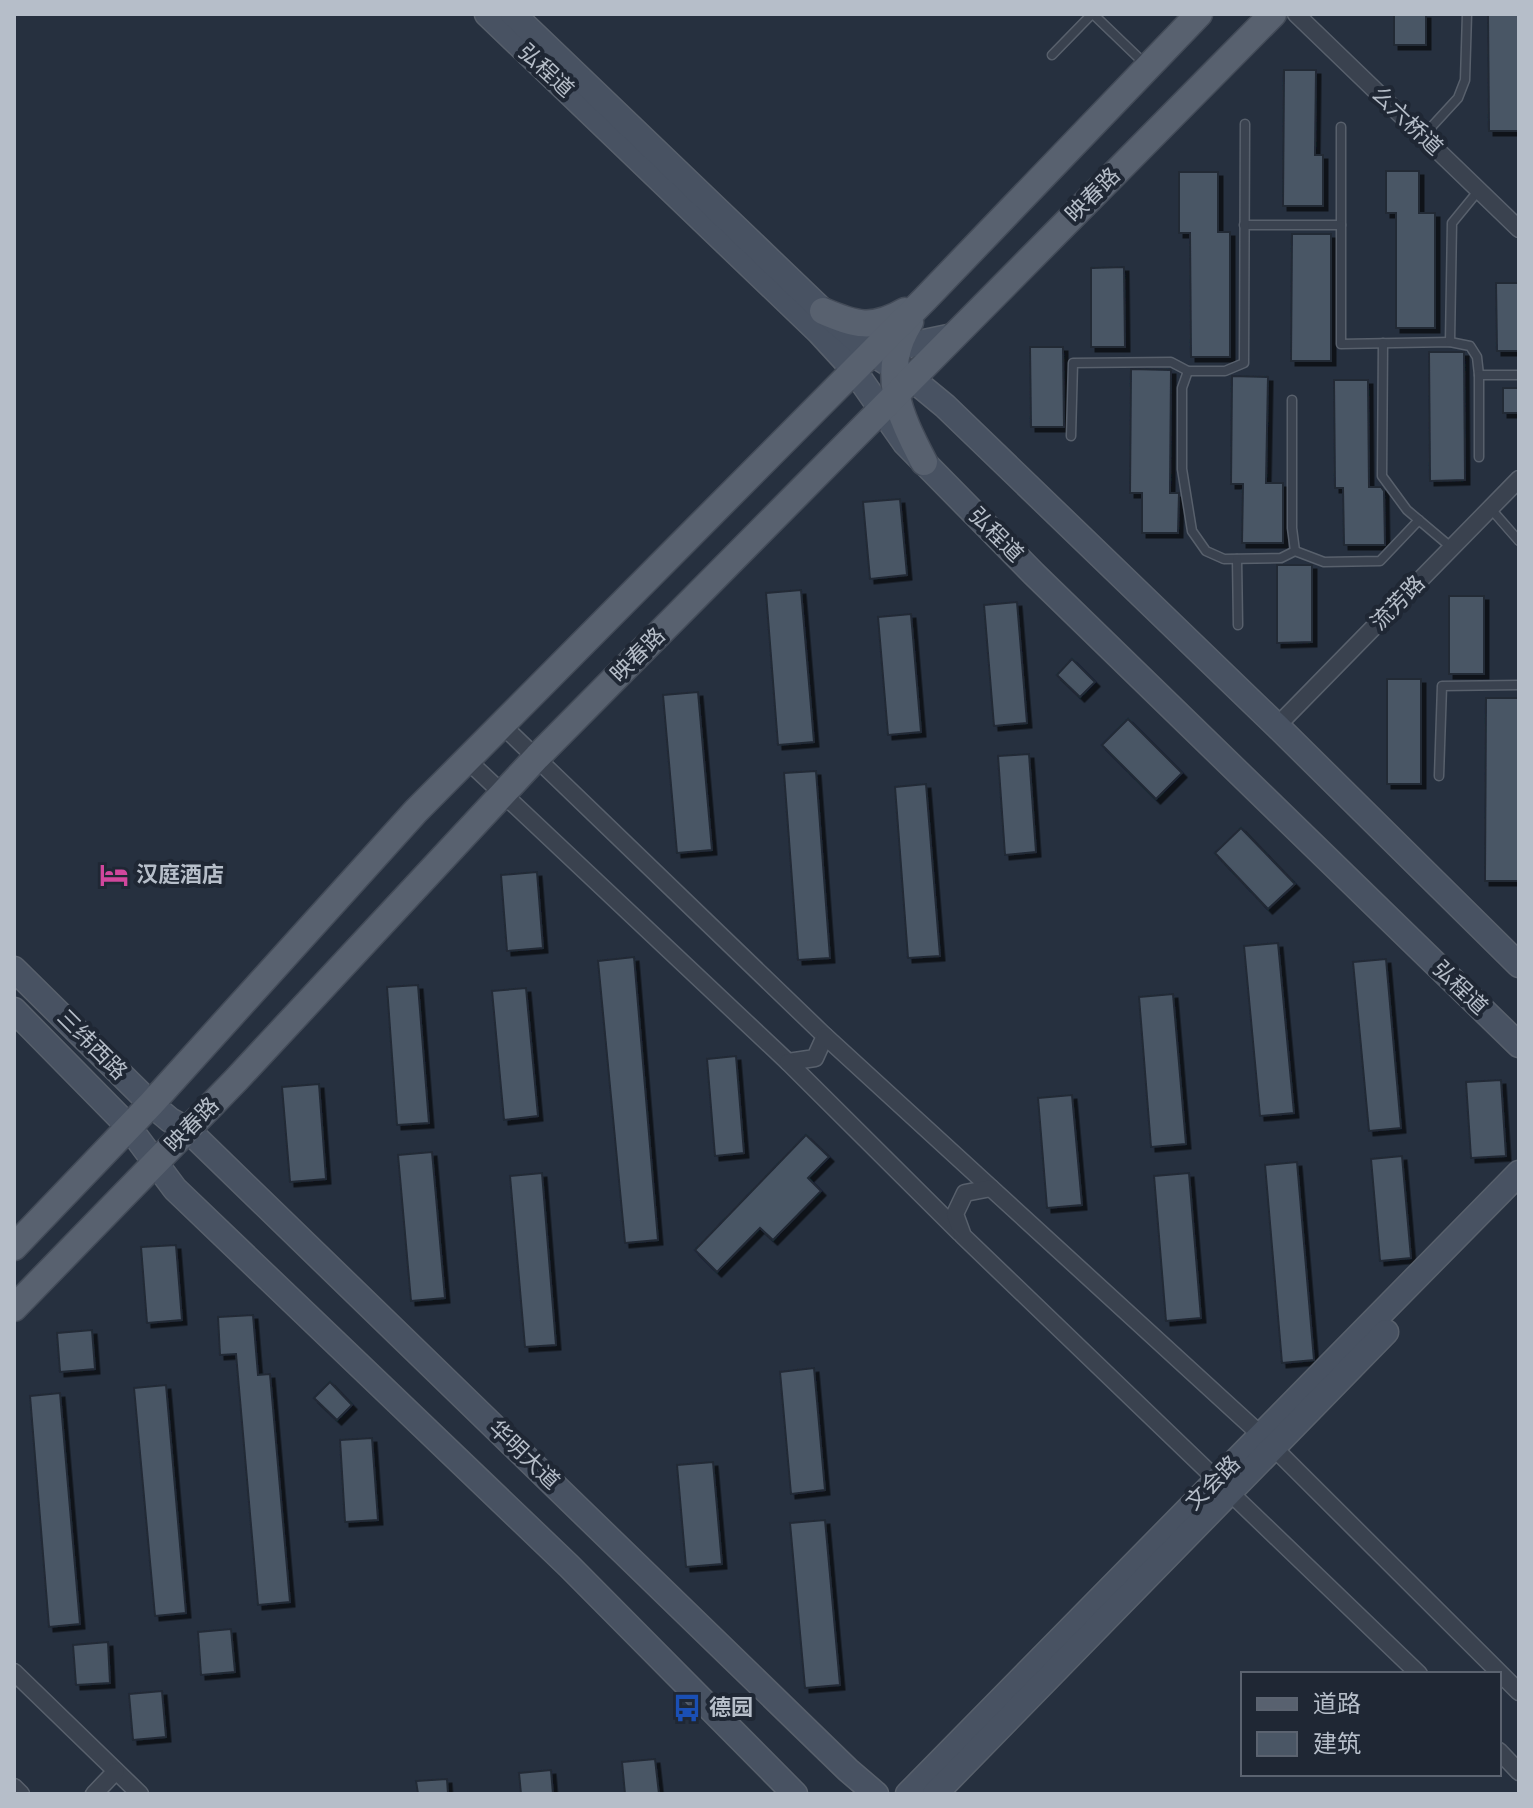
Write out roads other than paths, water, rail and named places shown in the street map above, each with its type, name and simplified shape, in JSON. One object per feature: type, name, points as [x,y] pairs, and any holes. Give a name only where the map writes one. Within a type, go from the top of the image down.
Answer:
[{"type":"main road","name":"映春路","points":[[14,1247],[142,1143],[373,935],[537,757],[882,367],[925,299],[1199,14]]},
{"type":"main road","name":"映春路","points":[[14,1308],[142,1143],[170,1118],[405,823],[466,759],[882,367],[953,336],[1273,14]]},
{"type":"main road","name":"弘程道","points":[[500,16],[817,318],[960,420],[1519,965]]},
{"type":"main road","points":[[817,318],[867,324],[891,319],[925,299]]},
{"type":"main road","points":[[953,336],[939,361],[938,372],[943,394],[960,420]]},
{"type":"main road","points":[[882,367],[924,462]]},
{"type":"main road","name":"弘程道","points":[[924,462],[1045,585],[1519,1045]]},
{"type":"main road","name":"三纬西路","points":[[14,969],[170,1118]]},
{"type":"main road","name":"三纬西路","points":[[14,1010],[142,1143]]},
{"type":"main road","name":"华明大道","points":[[170,1118],[876,1794]]},
{"type":"main road","points":[[142,1143],[175,1189],[569,1566],[795,1794]]},
{"type":"main road","name":"文会路","points":[[935,1794],[1519,1173]]},
{"type":"main road","name":"文会路","points":[[1266,1442],[1519,1196]]},
{"type":"main road","name":"文会路","points":[[908,1794],[1224,1485]]},
{"type":"street","name":"么六桥道","points":[[1296,14],[1519,229]]},
{"type":"street","name":"流芳路","points":[[1277,726],[1519,479]]},
{"type":"street","points":[[501,724],[825,1036],[1266,1442],[1499,1672]]},
{"type":"street","points":[[466,759],[788,1062],[963,1236],[1417,1672]]},
{"type":"street","points":[[788,1062],[815,1058],[825,1036]]},
{"type":"street","points":[[963,1236],[955,1214],[965,1193],[991,1188]]},
{"type":"street","points":[[14,1672],[140,1794]]},
{"type":"street","points":[[1501,1674],[1519,1692]]},
{"type":"street","points":[[1501,1753],[1517,1766]]},
{"type":"street","points":[[94,1794],[116,1771]]},
{"type":"street","points":[[14,1787],[21,1794]]},
{"type":"lane","points":[[1052,55],[1093,14],[1147,66]]},
{"type":"lane","points":[[1423,136],[1458,98],[1465,80],[1467,14]]},
{"type":"lane","points":[[1071,436],[1073,363],[1171,362],[1188,371],[1225,371],[1244,363],[1245,124]]},
{"type":"lane","points":[[1341,127],[1341,344],[1450,342],[1470,346],[1477,357],[1479,375],[1479,457]]},
{"type":"lane","points":[[1450,342],[1452,223],[1479,190]]},
{"type":"lane","points":[[1244,225],[1341,225]]},
{"type":"lane","points":[[1383,343],[1382,476],[1407,510],[1452,548]]},
{"type":"lane","points":[[1188,371],[1182,388],[1182,469],[1192,531],[1206,551],[1224,559],[1281,558],[1295,551],[1324,562],[1380,561],[1419,520]]},
{"type":"lane","points":[[1479,375],[1519,375]]},
{"type":"lane","points":[[1292,400],[1292,528],[1295,551]]},
{"type":"lane","points":[[1491,508],[1519,541]]},
{"type":"lane","points":[[1237,559],[1238,625]]},
{"type":"lane","points":[[1439,776],[1442,686],[1519,685]]},
{"type":"place","name":"汉庭酒店","points":[[114,875]]},
{"type":"place","name":"德园","points":[[687,1708]]}]
